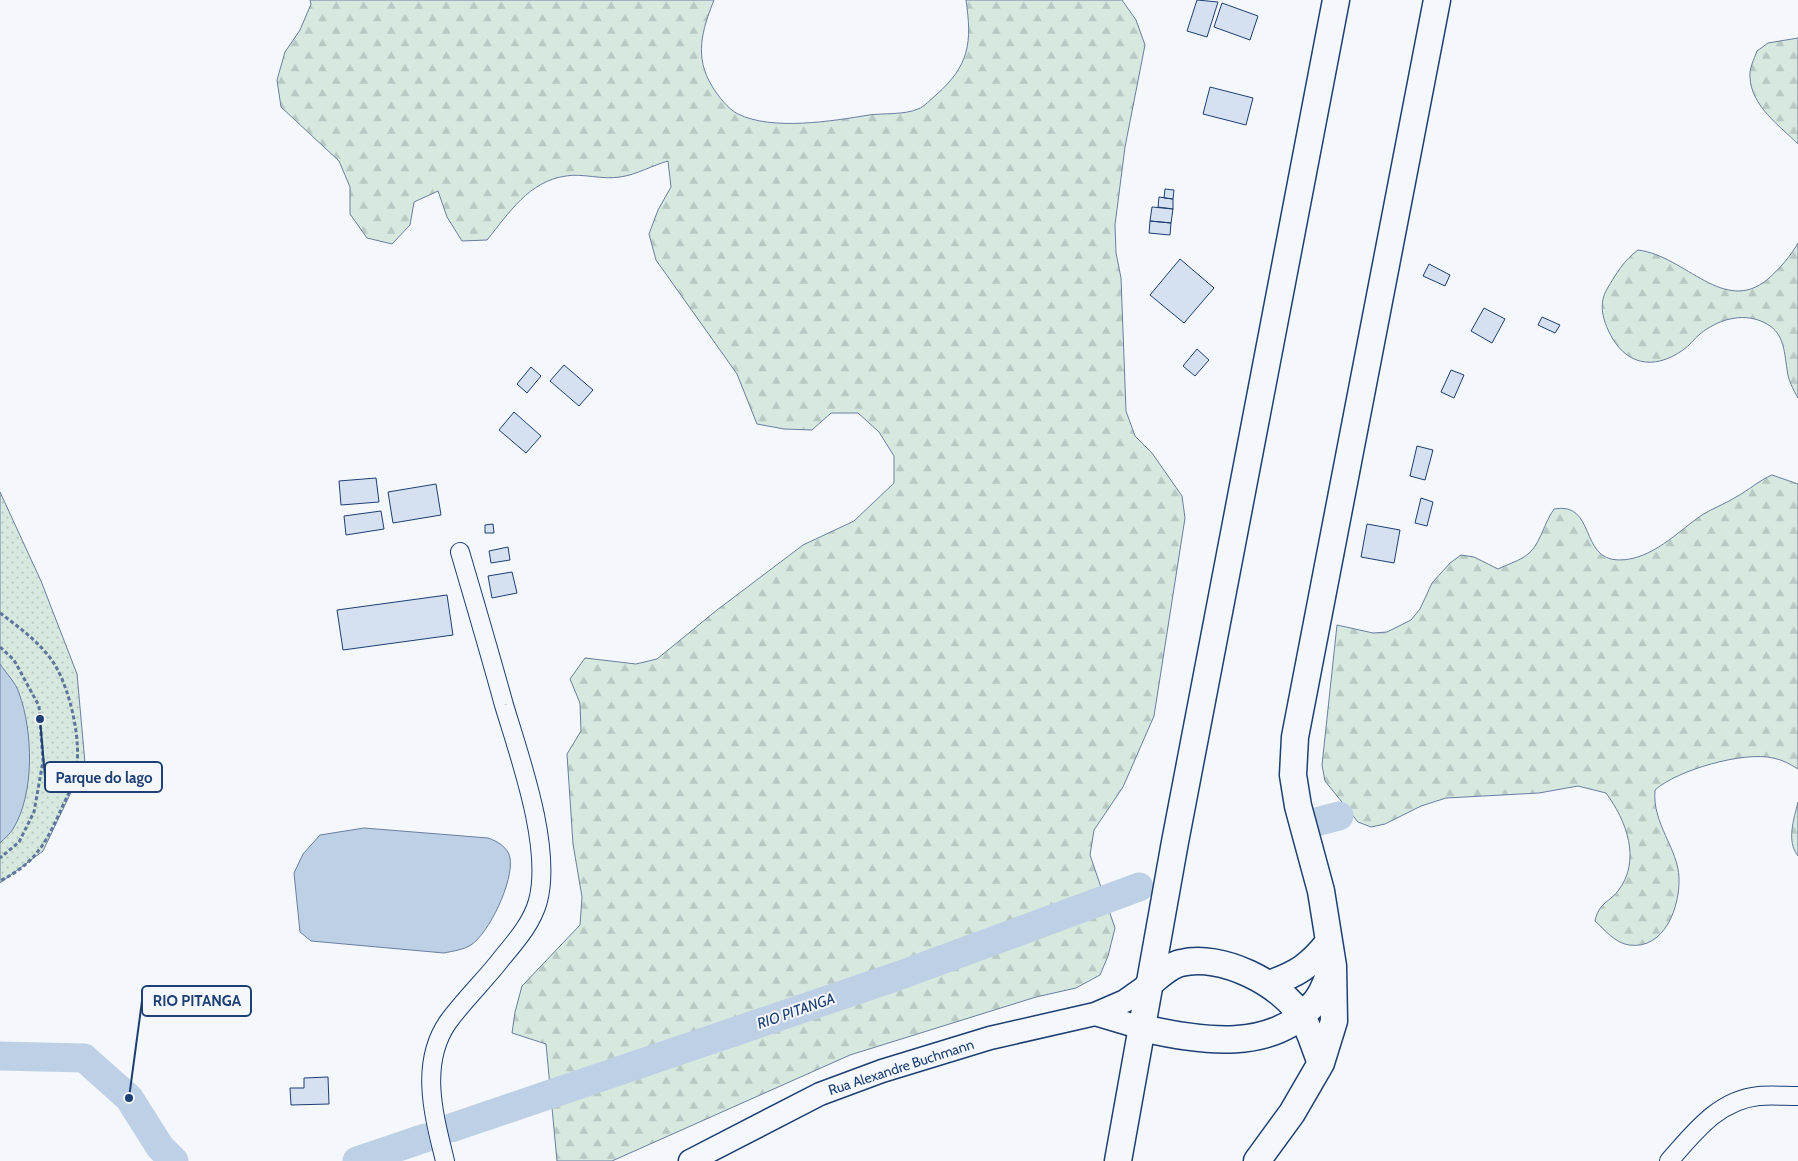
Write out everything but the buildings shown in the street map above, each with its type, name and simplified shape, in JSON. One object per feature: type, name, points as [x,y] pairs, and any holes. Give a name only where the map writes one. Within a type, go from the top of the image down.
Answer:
[{"type":"highway","points":[[1118,1161],[1175,842],[1336,0]]},
{"type":"highway","points":[[1257,1161],[1292,1113],[1321,1063],[1334,1021],[1331,954],[1321,891],[1298,806],[1293,774],[1295,737],[1436,0]]},
{"type":"highway","points":[[1269,984],[1295,975],[1314,962],[1331,954]]},
{"type":"highway","points":[[1142,1028],[1196,1040],[1252,1038],[1280,1031],[1302,1017],[1318,999],[1331,954]]},
{"type":"highway","points":[[1149,984],[1180,963],[1208,962],[1247,972],[1269,984],[1302,1017],[1321,1063]]},
{"type":"main road","name":"Rua Alexandre Buchmann","points":[[690,1161],[820,1094],[882,1071],[990,1038],[1095,1014],[1125,1001],[1149,984]]},
{"type":"main road","name":"Rua Alexandre Buchmann","points":[[1095,1014],[1142,1028]]},
{"type":"street","points":[[445,1161],[435,1119],[431,1073],[434,1050],[448,1023],[525,930],[538,902],[542,872],[535,822],[520,758],[460,552]]},
{"type":"street","points":[[1669,1161],[1704,1121],[1725,1107],[1758,1096],[1798,1096]]},
{"type":"path","points":[[0,613],[39,646],[56,666],[71,706],[79,758],[75,777],[49,836],[21,870],[0,881]]},
{"type":"path","points":[[0,647],[14,660],[39,706],[44,761],[34,812],[19,842],[0,858]]},
{"type":"green space","points":[[310,0],[714,0],[703,33],[702,54],[706,75],[717,94],[738,114],[752,119],[768,122],[803,123],[900,113],[923,107],[947,84],[962,63],[966,52],[969,28],[966,0],[1122,0],[1136,20],[1145,45],[1125,147],[1115,225],[1116,253],[1121,278],[1126,411],[1135,436],[1152,453],[1182,496],[1185,518],[1154,716],[1123,787],[1094,830],[1090,855],[1115,928],[1108,956],[1100,975],[1076,988],[1036,997],[850,1055],[612,1161],[557,1161],[546,1044],[512,1033],[522,986],[580,925],[582,897],[573,844],[567,754],[581,731],[580,703],[570,679],[585,658],[636,664],[657,659],[717,610],[803,545],[854,521],[894,483],[894,456],[879,432],[858,413],[831,413],[812,430],[784,429],[757,424],[737,374],[656,260],[649,234],[658,210],[671,187],[668,161],[620,177],[606,178],[572,175],[541,184],[512,209],[487,240],[462,241],[447,217],[438,191],[414,202],[410,225],[392,244],[367,238],[350,214],[350,187],[339,161],[281,107],[277,80],[285,52],[300,30],[311,4]]},
{"type":"green space","points":[[1798,38],[1798,144],[1775,123],[1761,106],[1755,97],[1750,74],[1757,51],[1768,43]]},
{"type":"green space","points":[[1798,243],[1798,398],[1788,377],[1784,348],[1779,336],[1770,326],[1755,319],[1738,318],[1722,321],[1707,329],[1672,357],[1651,362],[1632,358],[1623,352],[1609,332],[1602,310],[1605,294],[1610,283],[1621,268],[1638,250],[1656,254],[1720,288],[1736,291],[1752,289],[1768,279],[1792,253]]},
{"type":"green space","points":[[1772,475],[1798,484],[1798,769],[1786,762],[1773,758],[1745,757],[1694,769],[1655,790],[1657,814],[1678,867],[1679,889],[1677,901],[1668,924],[1652,941],[1642,945],[1624,944],[1610,936],[1595,921],[1601,907],[1618,891],[1625,879],[1629,866],[1630,853],[1625,828],[1620,815],[1606,793],[1578,786],[1539,793],[1446,798],[1421,806],[1385,824],[1371,827],[1358,822],[1325,781],[1322,765],[1337,625],[1373,633],[1387,632],[1411,620],[1420,609],[1432,583],[1450,563],[1461,555],[1474,557],[1498,569],[1521,559],[1538,542],[1554,509],[1567,509],[1576,514],[1598,551],[1606,557],[1619,560],[1631,559],[1664,544],[1702,515]]},
{"type":"green space","points":[[0,492],[41,581],[77,674],[85,763],[43,851],[0,883]]},
{"type":"green space","points":[[1798,802],[1798,856],[1792,844],[1792,837]]},
{"type":"water","points":[[0,664],[16,686],[24,708],[29,743],[29,762],[25,798],[20,814],[12,831],[0,843]]},
{"type":"water","points":[[364,828],[488,838],[505,848],[510,858],[508,880],[499,906],[478,939],[465,948],[444,953],[311,941],[300,932],[294,873],[303,854],[320,835]]},
{"type":"waterway","name":"RIO PITANGA","points":[[1316,822],[1339,816]]},
{"type":"waterway","name":"RIO PITANGA","points":[[451,1128],[898,976],[1139,887]]},
{"type":"waterway","name":"RIO PITANGA","points":[[0,1056],[84,1058],[129,1098],[160,1147],[174,1161]]},
{"type":"waterway","name":"RIO PITANGA","points":[[357,1161],[425,1138]]},
{"type":"place","name":"Parque do lago","points":[[40,719]]},
{"type":"place","name":"RIO PITANGA","points":[[129,1098]]}]
